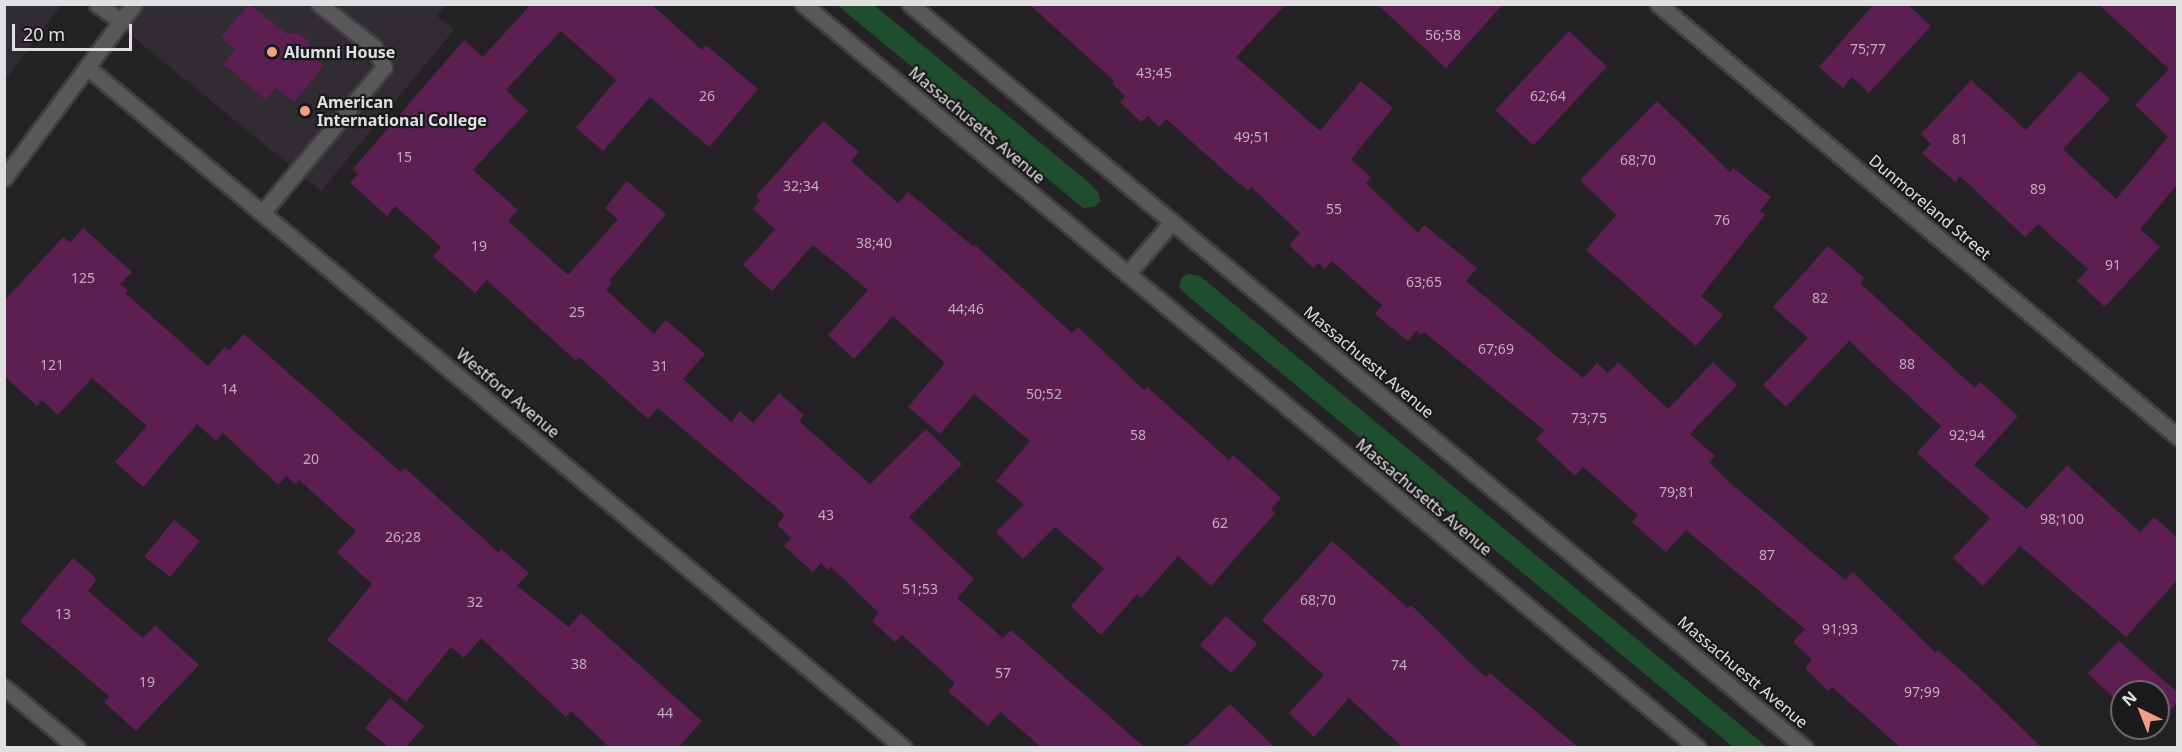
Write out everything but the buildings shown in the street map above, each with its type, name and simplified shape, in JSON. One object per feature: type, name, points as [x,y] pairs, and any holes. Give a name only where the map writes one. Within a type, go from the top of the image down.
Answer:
[{"type":"street","points":[[97,4],[122,22]]},
{"type":"street","points":[[4,178],[134,4]]},
{"type":"street","points":[[262,213],[384,67],[374,47],[319,4]]},
{"type":"street","name":"Massachusetts Avenue","points":[[803,4],[1698,747]]},
{"type":"street","name":"Massachuestt Avenue","points":[[910,4],[1805,747]]},
{"type":"street","name":"Dunmoreland Street","points":[[1658,4],[2178,437]]},
{"type":"street","name":"Westford Avenue","points":[[88,68],[904,747]]},
{"type":"street","points":[[1127,274],[1172,222]]},
{"type":"street","points":[[4,687],[77,747]]},
{"type":"shaded area","points":[[4,5],[61,5],[5,80]]},
{"type":"shaded area","name":"American International College","points":[[94,5],[446,5],[437,16],[454,30],[321,191]]},
{"type":"green space","points":[[837,5],[874,5],[1088,182],[1098,192],[1101,201],[1094,207],[1083,208]]},
{"type":"green space","points":[[1188,274],[1200,276],[1767,747],[1733,747],[1182,291],[1179,286],[1182,277]]},
{"type":"place","name":"Alumni House","points":[[272,52]]},
{"type":"place","name":"American International College","points":[[305,111]]}]
